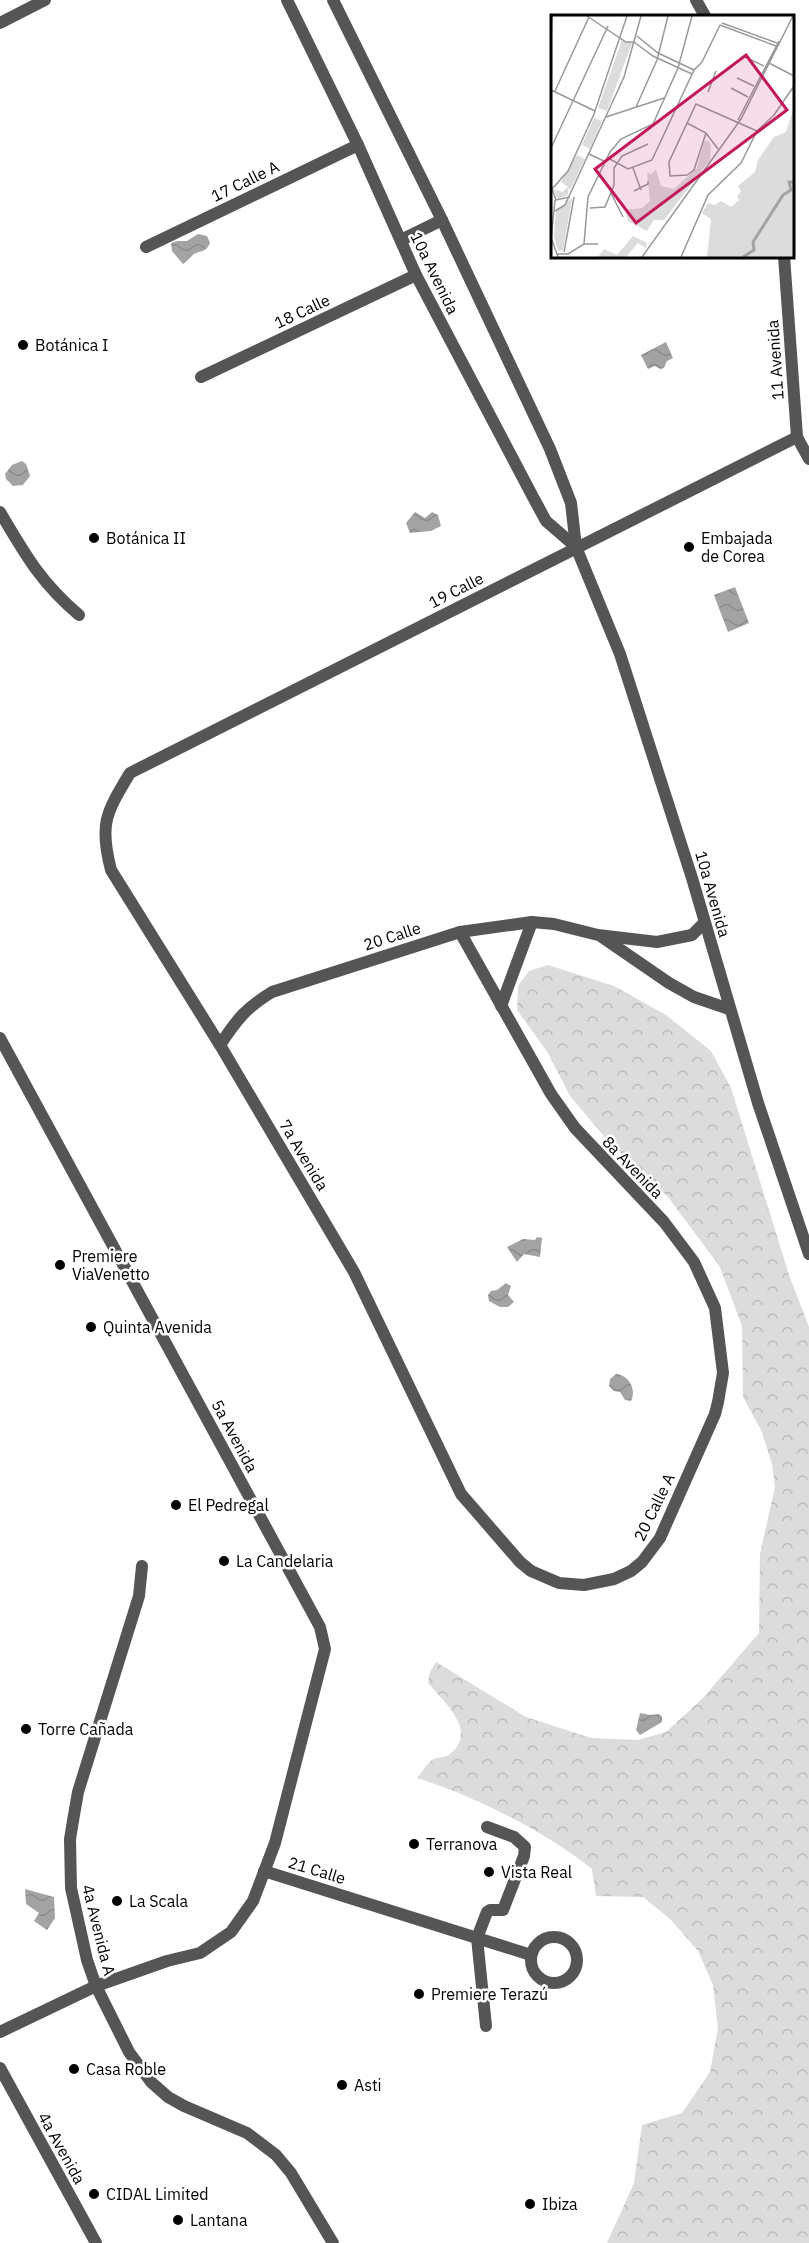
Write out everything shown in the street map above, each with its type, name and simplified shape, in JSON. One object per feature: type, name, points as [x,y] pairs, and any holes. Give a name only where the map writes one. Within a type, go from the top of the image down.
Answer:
[{"type":"street","points":[[0,22],[45,0]]},
{"type":"street","name":"10a Avenida","points":[[287,0],[358,146],[416,275],[546,521],[576,547]]},
{"type":"street","name":"10a Avenida","points":[[333,0],[442,220],[550,448],[571,503],[576,547],[620,654],[692,878],[729,1009],[809,1254]]},
{"type":"street","points":[[696,0],[704,15]]},
{"type":"street","name":"17 Calle A","points":[[146,247],[358,146]]},
{"type":"street","points":[[401,240],[442,220]]},
{"type":"street","name":"11 Avenida","points":[[783,258],[797,437],[809,459]]},
{"type":"street","name":"18 Calle","points":[[201,377],[416,275]]},
{"type":"street","name":"19 Calle","points":[[130,773],[797,437]]},
{"type":"street","points":[[0,512],[33,568],[48,586],[79,615]]},
{"type":"street","name":"7a Avenida","points":[[130,773],[115,798],[105,824],[106,848],[111,870],[220,1045],[354,1272],[460,1494],[509,1551]]},
{"type":"street","points":[[501,1006],[532,922]]},
{"type":"street","name":"20 Calle","points":[[220,1045],[251,1004],[272,992],[460,932],[532,922],[554,924],[598,935],[657,942],[692,935],[704,923]]},
{"type":"street","name":"8a Avenida","points":[[460,932],[551,1094],[575,1128],[664,1222],[694,1262],[715,1308],[721,1358]]},
{"type":"street","name":"20 Calle","points":[[598,935],[686,992],[729,1009]]},
{"type":"street","name":"5a Avenida","points":[[0,1038],[315,1619],[324,1641],[325,1649],[315,1692],[275,1844],[264,1871]]},
{"type":"street","name":"20 Calle A","points":[[509,1551],[531,1571],[545,1578],[570,1585],[584,1585],[614,1579],[631,1571],[642,1562],[660,1538],[715,1414],[723,1372],[721,1358]]},
{"type":"street","name":"4a Avenida A","points":[[142,1566],[140,1596],[78,1792],[70,1839],[71,1888],[87,1960],[96,1986],[129,2052],[151,2082],[168,2097],[247,2133],[269,2149],[291,2174],[333,2243]]},
{"type":"street","points":[[486,2026],[477,1938],[487,1912],[501,1911],[505,1906],[524,1856],[525,1847],[514,1837],[487,1827]]},
{"type":"street","name":"21 Calle","points":[[0,2032],[96,1986],[167,1961],[200,1953],[214,1945],[231,1932],[241,1918],[252,1901],[264,1871],[531,1955]]},
{"type":"street","name":"4a Avenida","points":[[0,2068],[5,2089],[96,2243]]},
{"type":"green space","points":[[548,965],[614,986],[666,1015],[711,1051],[731,1088],[789,1275],[809,1327],[809,2243],[607,2243],[634,2183],[642,2125],[682,2113],[710,2072],[718,2028],[713,1985],[698,1951],[670,1919],[643,1897],[596,1896],[592,1869],[552,1841],[486,1805],[417,1778],[432,1760],[450,1754],[458,1745],[461,1736],[456,1717],[428,1683],[430,1672],[436,1662],[526,1717],[591,1738],[638,1740],[666,1732],[702,1699],[759,1633],[760,1554],[775,1487],[772,1464],[761,1430],[743,1397],[742,1326],[720,1267],[668,1197],[608,1141],[570,1096],[548,1053],[517,1010],[518,986],[529,971]]},
{"type":"water","points":[[198,234],[207,236],[210,243],[183,264],[172,251],[171,243],[187,241]]},
{"type":"water","points":[[666,342],[673,358],[667,361],[664,368],[660,369],[655,366],[648,369],[641,355]]},
{"type":"water","points":[[22,461],[26,464],[30,476],[23,485],[13,486],[6,479],[5,474],[12,465]]},
{"type":"water","points":[[415,512],[425,518],[432,512],[438,515],[441,526],[431,531],[410,533],[406,523]]},
{"type":"water","points":[[735,587],[749,623],[728,632],[714,595]]},
{"type":"water","points":[[537,1237],[542,1238],[540,1257],[524,1254],[517,1262],[507,1247],[523,1239],[535,1240]]},
{"type":"water","points":[[506,1283],[511,1286],[508,1295],[514,1302],[508,1307],[500,1307],[489,1301],[488,1295],[491,1291],[497,1290]]},
{"type":"water","points":[[616,1374],[625,1377],[631,1384],[633,1397],[631,1401],[625,1400],[620,1392],[614,1391],[609,1386],[610,1379]]},
{"type":"water","points":[[640,1713],[659,1714],[662,1722],[640,1735],[636,1730]]},
{"type":"water","points":[[25,1889],[54,1897],[55,1918],[47,1930],[34,1921],[39,1913],[26,1904]]},
{"type":"place","name":"Botánica I","points":[[23,345]]},
{"type":"place","name":"Botánica II","points":[[94,538]]},
{"type":"place","name":"Embajada de Corea","points":[[689,547]]},
{"type":"place","name":"Premiere ViaVenetto","points":[[60,1265]]},
{"type":"place","name":"Quinta Avenida","points":[[91,1327]]},
{"type":"place","name":"El Pedregal","points":[[176,1505]]},
{"type":"place","name":"La Candelaria","points":[[224,1561]]},
{"type":"place","name":"Torre Cañada","points":[[26,1729]]},
{"type":"place","name":"Terranova","points":[[414,1844]]},
{"type":"place","name":"Vista Real","points":[[489,1872]]},
{"type":"place","name":"La Scala","points":[[117,1901]]},
{"type":"place","name":"Premiere Terazú","points":[[419,1994]]},
{"type":"place","name":"Casa Roble","points":[[74,2069]]},
{"type":"place","name":"Asti","points":[[342,2085]]},
{"type":"place","name":"CIDAL Limited","points":[[94,2194]]},
{"type":"place","name":"Ibiza","points":[[530,2204]]},
{"type":"place","name":"Lantana","points":[[178,2220]]}]
